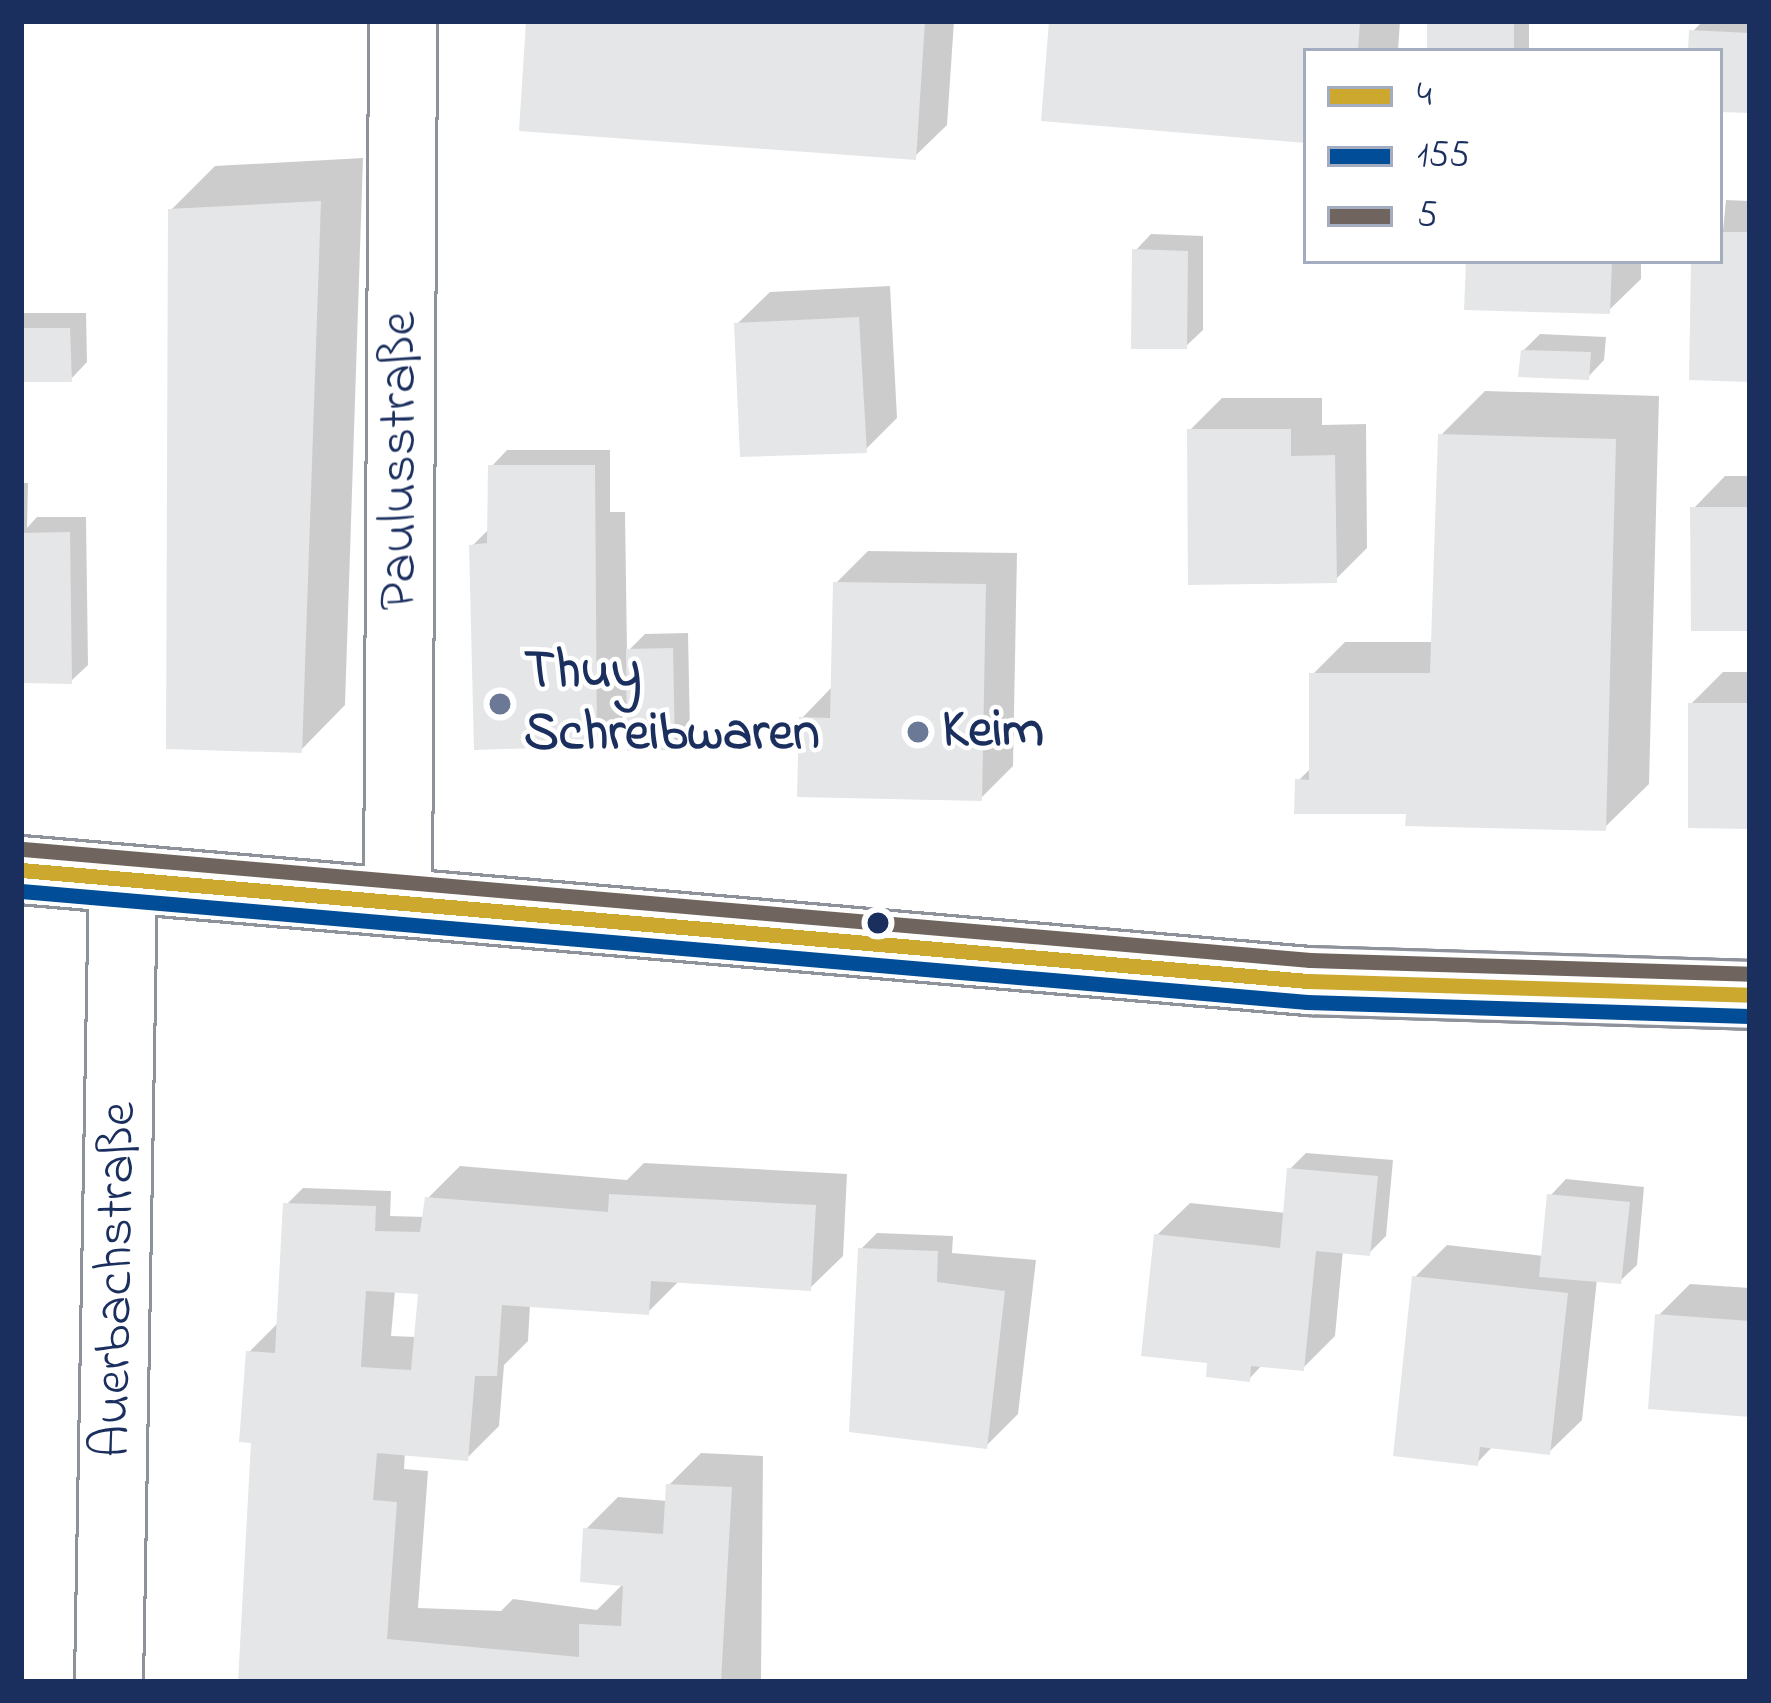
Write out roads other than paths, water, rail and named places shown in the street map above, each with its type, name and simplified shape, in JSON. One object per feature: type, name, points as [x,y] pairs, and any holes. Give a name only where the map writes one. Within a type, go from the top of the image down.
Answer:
[{"type":"main road","name":"Paulusstraße","points":[[398,901],[403,21]]},
{"type":"main road","points":[[21,870],[1309,981],[1750,995]]},
{"type":"main road","name":"Auerbachstraße","points":[[109,1682],[123,879]]},
{"type":"place","name":"Thuy Schreibwaren","points":[[500,704]]},
{"type":"place","name":"Keim","points":[[918,732]]}]
